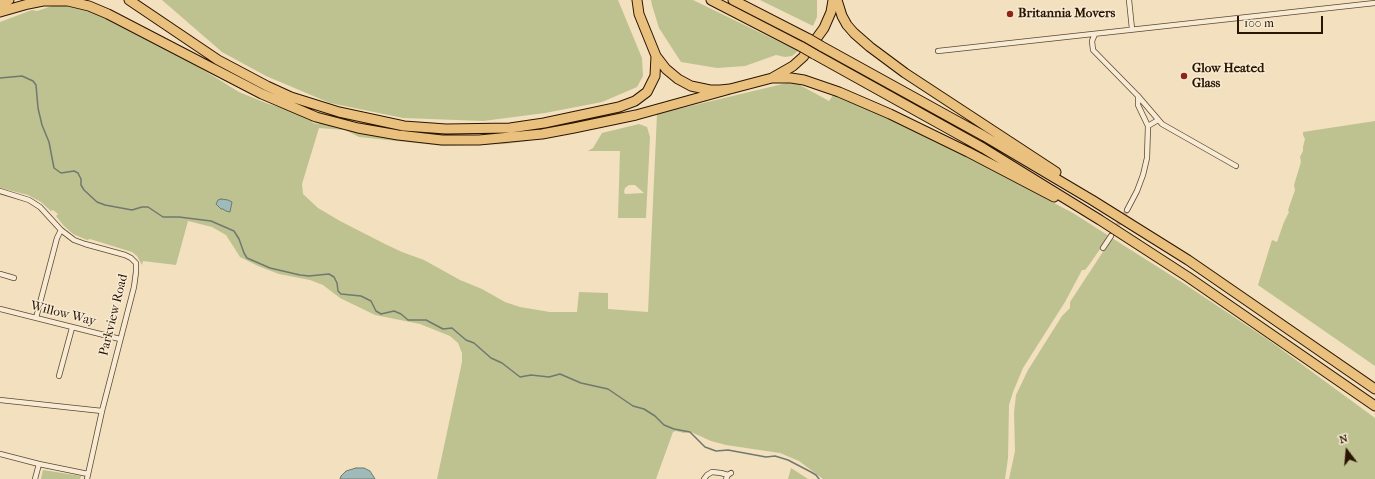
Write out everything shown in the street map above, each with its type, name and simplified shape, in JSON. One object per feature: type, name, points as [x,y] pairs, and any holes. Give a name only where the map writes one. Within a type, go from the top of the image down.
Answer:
[{"type":"highway","points":[[0,4],[9,0]]},
{"type":"highway","points":[[129,0],[212,57],[247,77],[291,97],[332,110],[404,126],[452,129],[510,128],[551,122],[620,107],[635,101],[647,92],[655,76],[656,56]]},
{"type":"highway","points":[[630,0],[639,14],[656,56],[671,74],[692,86],[710,90],[730,89]]},
{"type":"highway","points":[[637,0],[639,14]]},
{"type":"highway","points":[[711,0],[802,47],[984,148],[1188,277],[1375,406]]},
{"type":"highway","points":[[733,0],[809,39],[984,136],[1092,200],[1188,260],[1375,389]]},
{"type":"highway","points":[[0,12],[43,1],[68,1],[89,6],[108,14],[262,94],[316,117],[358,128],[405,136],[442,140],[479,140],[542,134],[636,115],[772,78],[787,71],[802,57],[824,28],[829,18],[833,0]]},
{"type":"highway","points":[[838,0],[842,16],[847,25],[870,47],[905,73],[1060,175],[1092,200]]},
{"type":"highway","points":[[772,78],[804,80],[839,92],[890,114],[968,152],[1100,220]]},
{"type":"street","points":[[1129,0],[1132,29]]},
{"type":"street","points":[[938,51],[1375,3]]},
{"type":"street","points":[[1095,34],[1092,41],[1093,50],[1138,96],[1162,124],[1236,166]]},
{"type":"street","points":[[1127,210],[1137,191],[1147,158],[1148,126],[1138,105],[1138,96]]},
{"type":"street","points":[[1148,126],[1158,120]]},
{"type":"street","name":"Parkview Road","points":[[0,191],[29,200],[40,207],[60,230],[74,240],[125,255],[132,258],[136,263],[134,286],[102,410],[88,476]]},
{"type":"street","points":[[36,318],[60,230]]},
{"type":"street","points":[[1103,248],[1111,236]]},
{"type":"street","points":[[0,274],[14,278]]},
{"type":"street","name":"Willow Way","points":[[0,309],[120,339]]},
{"type":"street","points":[[59,376],[72,328]]},
{"type":"street","points":[[0,400],[102,410]]},
{"type":"street","points":[[0,454],[88,476]]},
{"type":"street","points":[[35,479],[39,464]]},
{"type":"street","points":[[704,479],[712,472],[721,473],[728,476]]},
{"type":"green space","points":[[162,0],[618,0],[642,58],[643,76],[637,87],[602,102],[545,113],[483,121],[403,118],[330,103],[266,76],[222,52]]},
{"type":"green space","points":[[651,0],[693,0],[798,51],[792,56],[785,57],[776,55],[745,66],[717,68],[681,62],[659,28]]},
{"type":"green space","points":[[760,0],[817,0],[817,17],[813,26]]},
{"type":"green space","points":[[61,3],[96,12],[184,58],[239,92],[266,103],[310,117],[313,123],[318,124],[323,121],[394,138],[528,139],[528,141],[505,144],[444,146],[359,137],[345,130],[319,128],[302,184],[303,194],[318,208],[340,221],[402,252],[424,260],[505,302],[520,307],[550,312],[577,312],[579,292],[608,293],[608,309],[648,312],[657,114],[787,83],[798,84],[829,101],[835,92],[912,128],[1073,213],[1109,236],[1089,265],[1085,270],[1082,270],[1065,302],[1023,368],[1009,405],[1008,458],[1005,479],[823,479],[799,461],[780,453],[726,445],[711,441],[691,432],[684,433],[676,431],[673,432],[656,479],[437,479],[462,362],[462,353],[458,343],[450,336],[420,324],[375,315],[340,298],[323,285],[310,280],[279,274],[258,266],[240,257],[226,235],[212,227],[188,221],[176,265],[143,261],[142,265],[137,256],[132,252],[90,239],[87,240],[73,234],[56,216],[58,214],[53,210],[51,211],[41,202],[28,195],[0,188],[0,22],[32,10],[37,11]]},
{"type":"green space","points":[[1375,121],[1375,366],[1258,285],[1272,240],[1277,242],[1289,212],[1288,210],[1295,190],[1294,185],[1301,162],[1300,157],[1303,151],[1305,139],[1303,132]]},
{"type":"green space","points":[[639,124],[647,127],[650,137],[646,218],[618,218],[620,151],[588,151],[593,148],[602,133]],"holes":[[[629,185],[635,185],[644,193],[625,194],[625,188]]]},
{"type":"green space","points":[[1112,238],[1270,341],[1375,418],[1375,479],[1009,479],[1015,451],[1014,413],[1016,395],[1028,370],[1062,316],[1070,308],[1070,302]]},
{"type":"green space","points":[[791,468],[808,479],[788,479]]},
{"type":"green space","points":[[43,470],[81,476],[80,479],[41,479]]},
{"type":"water","points":[[221,199],[232,202],[230,212],[221,209],[216,204],[218,200]]},
{"type":"water","points":[[356,468],[364,468],[370,471],[375,479],[340,479],[346,471]]},
{"type":"waterway","points":[[0,78],[22,76],[33,81],[36,85],[38,108],[42,125],[49,142],[54,168],[61,173],[74,171],[78,173],[84,190],[97,202],[132,210],[148,207],[163,217],[179,217],[211,221],[234,231],[247,258],[270,268],[300,275],[309,276],[329,274],[334,277],[337,283],[338,291],[341,294],[361,296],[371,301],[376,311],[381,314],[394,311],[401,314],[408,320],[426,320],[443,329],[452,328],[466,340],[474,343],[491,358],[502,363],[520,377],[531,375],[549,377],[560,374],[581,383],[608,389],[633,406],[644,409],[655,416],[664,425],[674,429],[690,432],[705,447],[716,451],[728,450],[766,457],[775,456],[788,460],[811,472],[819,479]]},
{"type":"tunnel","points":[[1111,236],[1127,210]]},
{"type":"place","name":"Britannia Movers","points":[[1010,14]]},
{"type":"place","name":"Glow Heated Glass","points":[[1184,76]]}]
